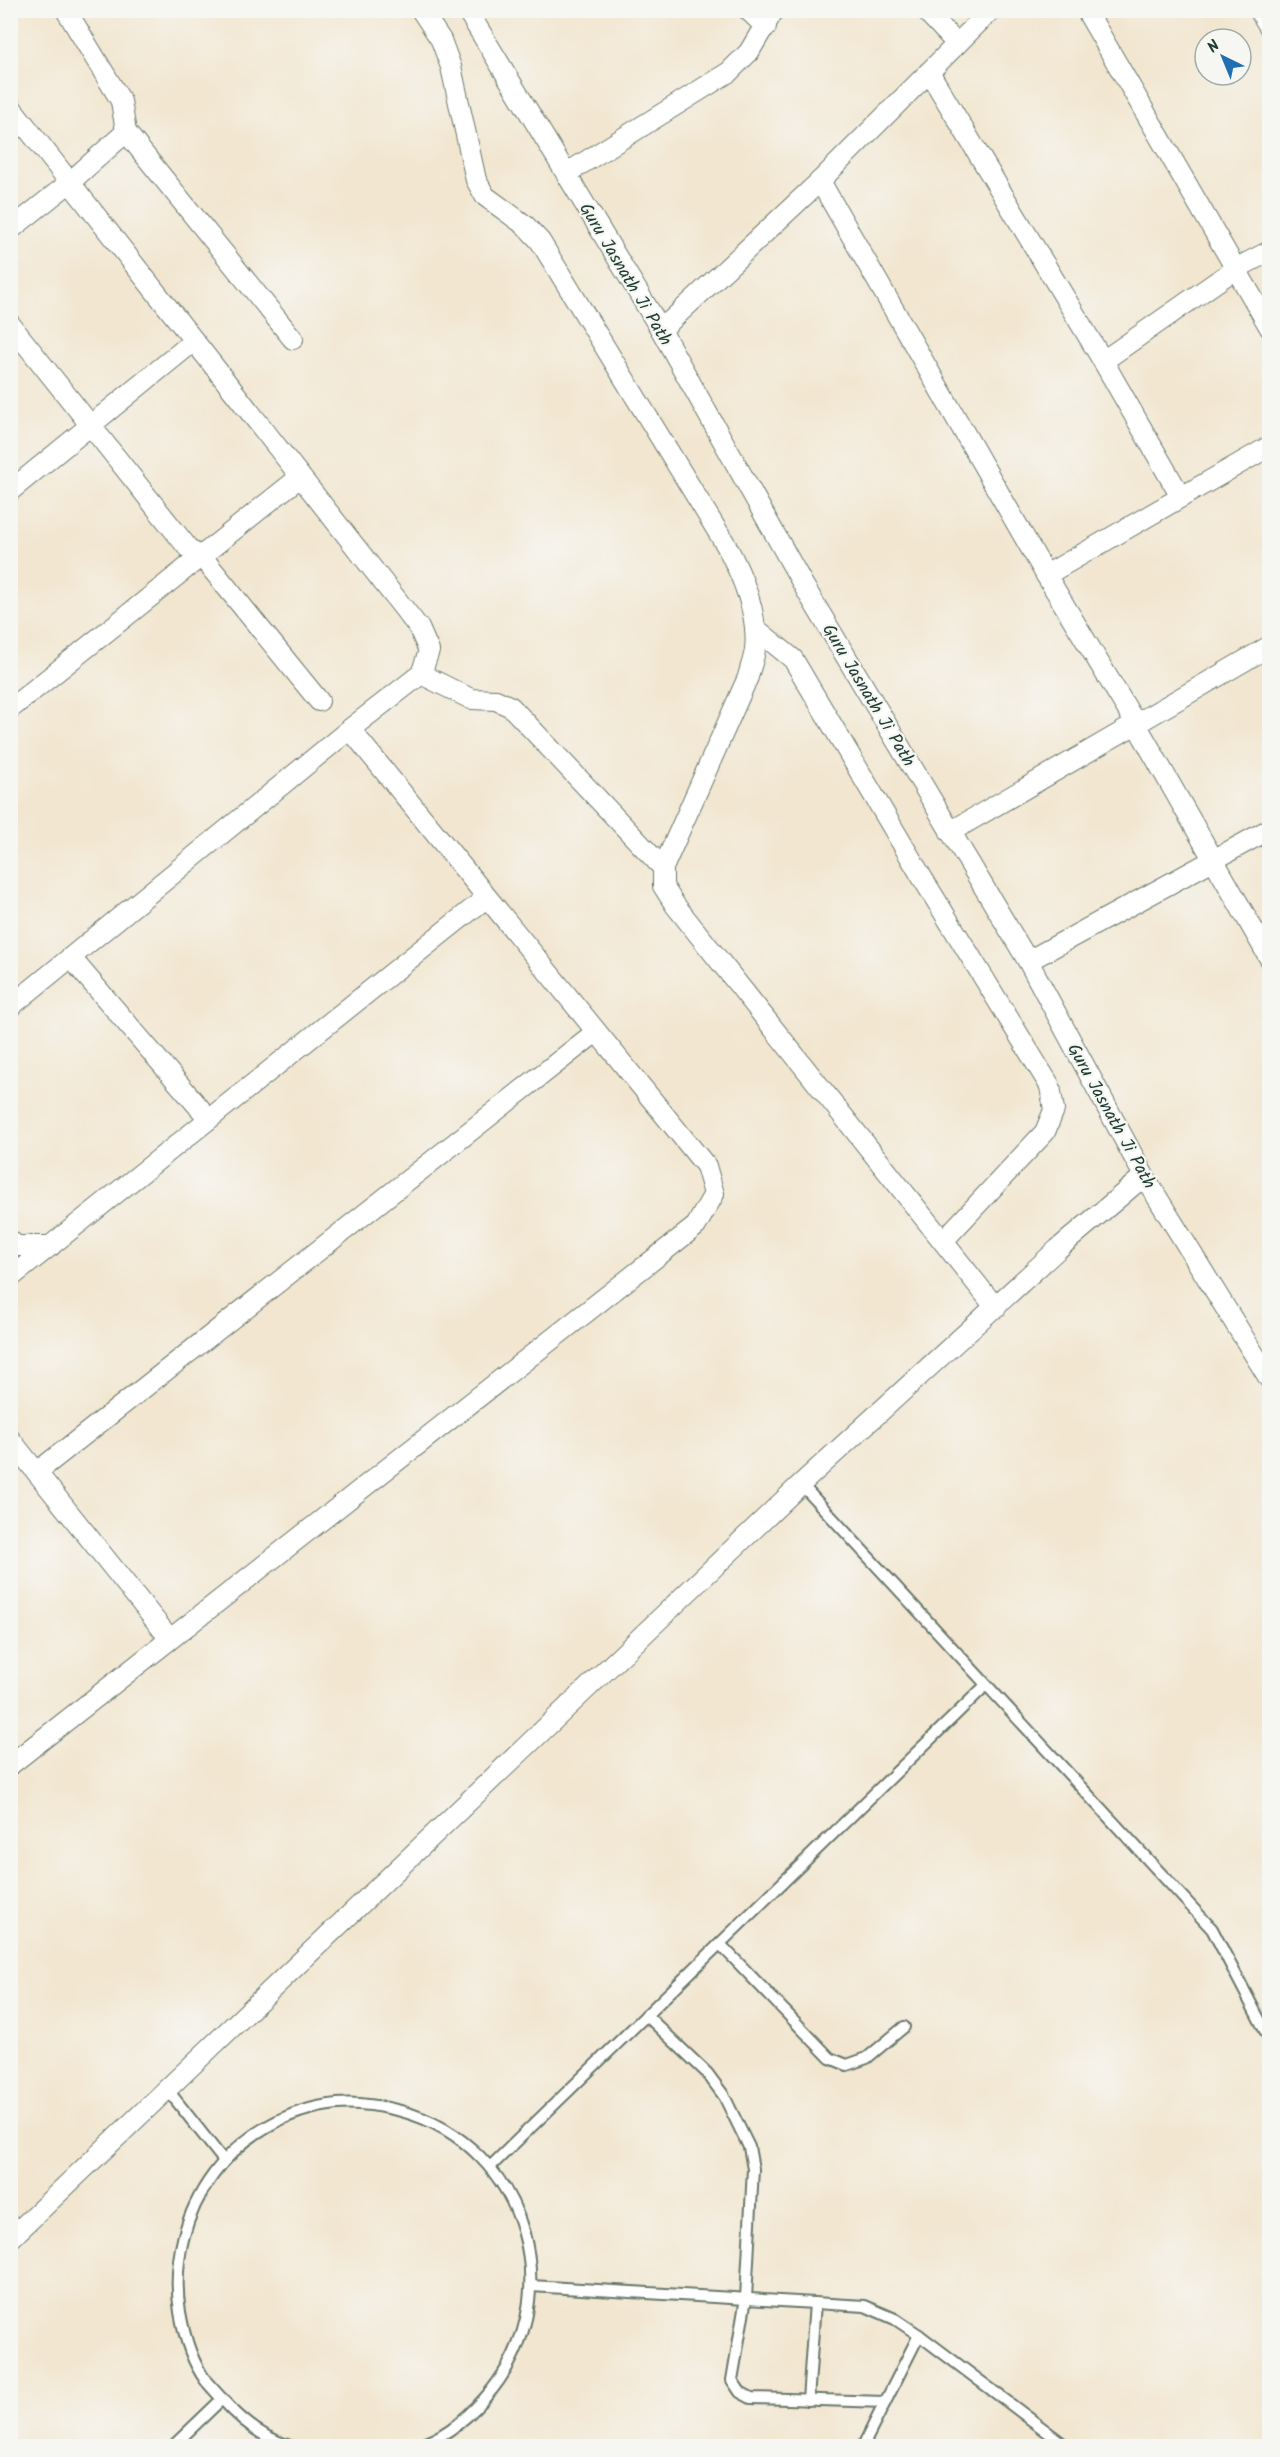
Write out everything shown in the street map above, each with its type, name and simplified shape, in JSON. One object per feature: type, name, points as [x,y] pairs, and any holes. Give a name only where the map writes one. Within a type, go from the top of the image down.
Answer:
[{"type":"street","points":[[66,10],[121,101],[126,132],[293,339]]},
{"type":"street","points":[[421,10],[441,40],[451,67],[476,180],[485,196],[526,226],[540,241],[740,570],[755,628],[755,651],[748,677],[663,868],[663,886],[675,905],[996,1308]]},
{"type":"street","name":"Guru Jasnath Ji Path","points":[[467,10],[661,330],[805,588],[1028,961],[1144,1176],[1269,1380]]},
{"type":"street","points":[[567,173],[729,72],[749,52],[770,19],[748,10]]},
{"type":"street","points":[[925,10],[957,44]]},
{"type":"street","points":[[661,330],[820,182],[991,10]]},
{"type":"street","points":[[1086,10],[1269,328]]},
{"type":"street","points":[[1260,10],[1269,28]]},
{"type":"street","points":[[929,72],[1103,361],[1181,497]]},
{"type":"street","points":[[10,106],[420,628],[429,651],[421,674],[350,729],[10,1007]]},
{"type":"street","points":[[10,230],[69,183],[126,132]]},
{"type":"street","points":[[820,182],[1046,575],[1136,724],[1269,959]]},
{"type":"street","points":[[1103,361],[1236,269],[1269,251]]},
{"type":"street","points":[[10,324],[188,548],[207,563],[319,700]]},
{"type":"street","points":[[10,491],[194,341]]},
{"type":"street","points":[[1046,575],[1269,446]]},
{"type":"street","points":[[10,709],[300,477]]},
{"type":"street","points":[[755,628],[793,659],[923,879],[1050,1086],[1054,1110],[1045,1132],[943,1241]]},
{"type":"street","points":[[950,832],[1136,724],[1268,651]]},
{"type":"street","points":[[421,674],[471,699],[496,700],[511,707],[663,868]]},
{"type":"street","points":[[11,1762],[696,1226],[714,1194],[706,1167],[350,729]]},
{"type":"street","points":[[1028,961],[1269,829]]},
{"type":"street","points":[[10,1278],[486,898]]},
{"type":"street","points":[[71,958],[209,1119]]},
{"type":"street","points":[[37,1472],[596,1032]]},
{"type":"street","points":[[10,2239],[801,1484],[1059,1249],[1144,1176]]},
{"type":"street","points":[[10,1240],[16,1246],[51,1246]]},
{"type":"street","points":[[10,1439],[170,1639]]},
{"type":"lane","points":[[801,1484],[985,1686],[1212,1929],[1269,2040]]},
{"type":"lane","points":[[490,2167],[985,1686]]},
{"type":"lane","points":[[720,1944],[830,2058],[847,2065],[867,2058],[904,2027]]},
{"type":"lane","points":[[646,2015],[707,2073],[724,2096],[748,2147],[753,2169],[746,2298],[732,2380],[740,2392],[751,2398],[885,2402]]},
{"type":"lane","points":[[167,2089],[224,2161]]},
{"type":"lane","points":[[290,2446],[280,2443],[237,2417],[204,2379],[184,2334],[176,2285],[182,2235],[199,2195],[224,2161],[257,2133],[296,2114],[337,2104],[380,2106],[421,2117],[459,2138],[490,2167],[514,2202],[528,2243],[531,2286],[523,2335],[501,2380],[468,2417],[425,2444],[416,2446]]},
{"type":"lane","points":[[531,2286],[865,2306],[895,2319],[919,2335],[1066,2446]]},
{"type":"lane","points":[[807,2400],[815,2303]]},
{"type":"lane","points":[[863,2446],[919,2335]]},
{"type":"lane","points":[[173,2446],[222,2399]]}]
